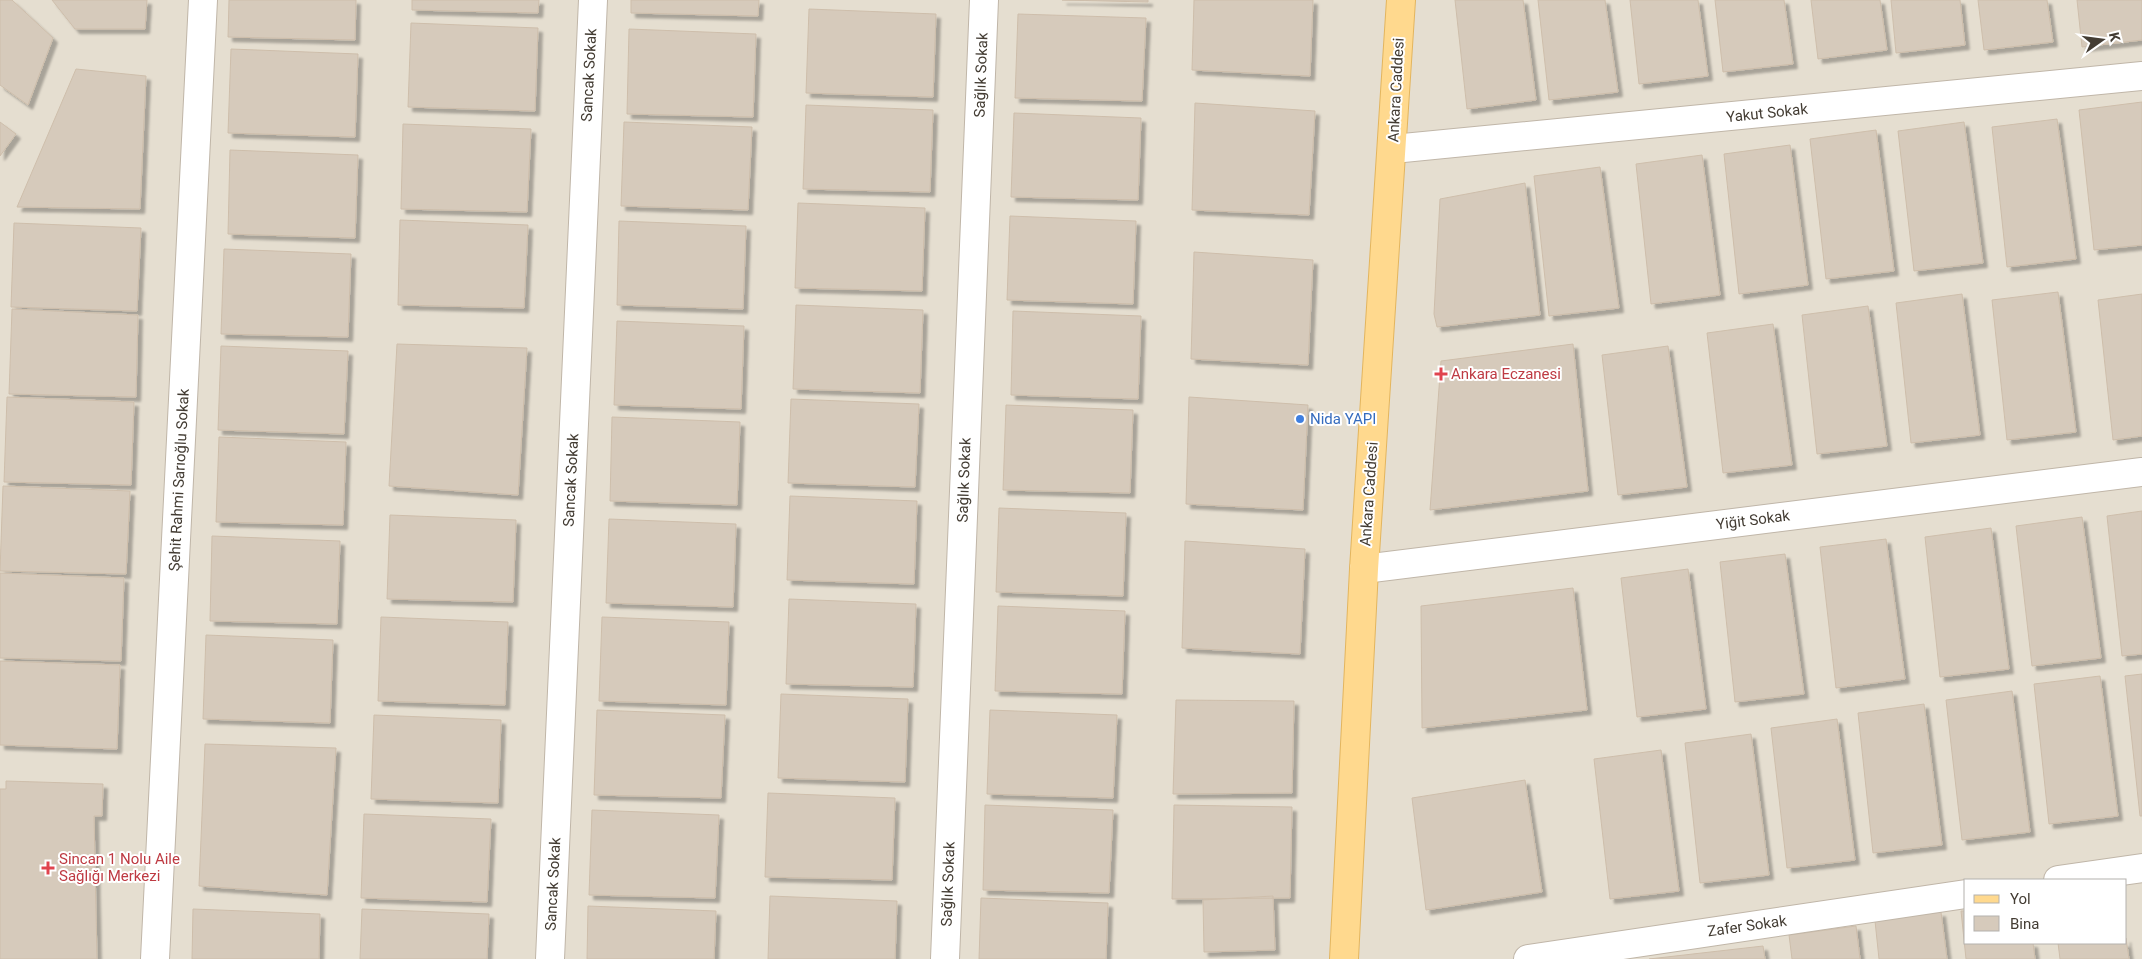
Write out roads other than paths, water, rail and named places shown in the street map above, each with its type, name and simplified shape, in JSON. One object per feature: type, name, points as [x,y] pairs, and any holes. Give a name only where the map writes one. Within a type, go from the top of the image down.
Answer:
[{"type":"main road","name":"Ankara Caddesi","points":[[1344,959],[1364,569],[1402,0]]},
{"type":"street","name":"Şehit Rahmi Sarıoğlu Sokak","points":[[155,959],[203,0]]},
{"type":"street","name":"Sancak Sokak","points":[[550,959],[593,0]]},
{"type":"street","name":"Sağlık Sokak","points":[[945,959],[984,0]]},
{"type":"street","name":"Yakut Sokak","points":[[1393,149],[2142,76]]},
{"type":"street","name":"Yiğit Sokak","points":[[1364,569],[2142,472]]},
{"type":"street","points":[[2065,879],[2142,868]]},
{"type":"street","name":"Zafer Sokak","points":[[1528,959],[1964,894]]},
{"type":"place","name":"Ankara Eczanesi","points":[[1441,374]]},
{"type":"place","name":"Nida YAPI","points":[[1300,419]]},
{"type":"place","name":"Sincan 1 Nolu Aile Sağlığı Merkezi","points":[[48,868]]}]
